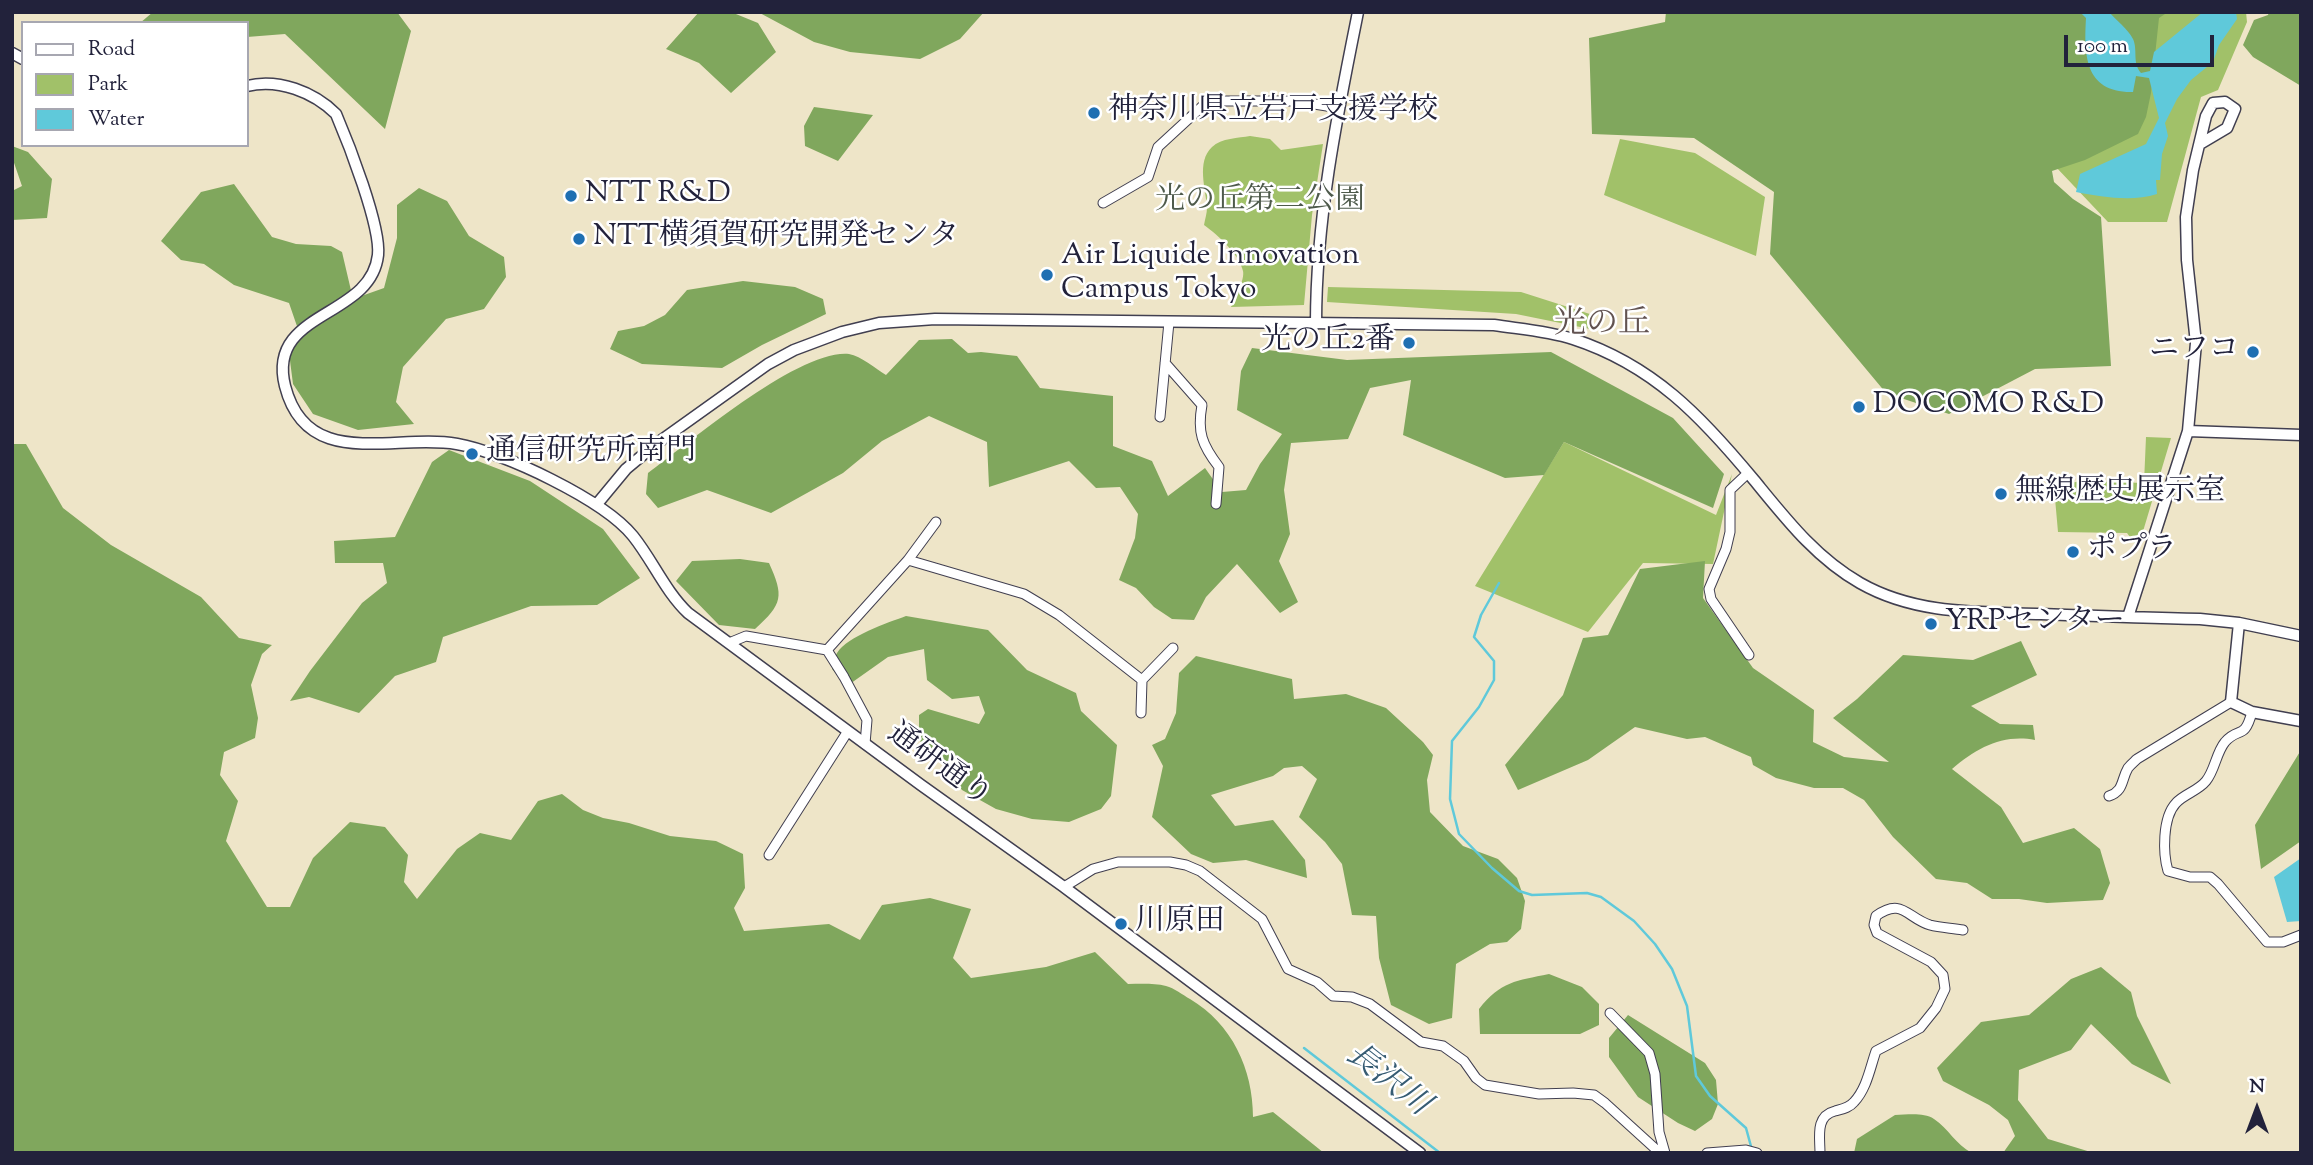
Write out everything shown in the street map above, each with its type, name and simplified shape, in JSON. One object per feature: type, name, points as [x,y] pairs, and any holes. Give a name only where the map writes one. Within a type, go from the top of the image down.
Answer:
[{"type":"street","points":[[1316,324],[1320,230],[1339,108],[1358,12]]},
{"type":"street","name":"通研通り","points":[[248,86],[277,85],[299,90],[325,103],[336,114],[378,239],[378,256],[371,277],[349,300],[307,323],[286,349],[282,368],[286,388],[294,410],[305,425],[323,438],[347,443],[429,441],[458,444],[515,463],[597,504],[633,536],[677,603],[1420,1153]]},
{"type":"street","points":[[1103,203],[1148,177],[1158,147],[1208,101],[1296,101],[1339,108]]},
{"type":"street","points":[[2128,617],[2189,431],[2196,343],[2186,236],[2193,170],[2200,144]]},
{"type":"street","points":[[597,504],[626,469],[656,444],[768,364],[794,350],[842,332],[879,323],[911,320],[1494,325],[1573,339],[1619,359],[1678,397],[1714,433],[1798,534],[1820,555],[1861,583],[1902,601],[1952,611],[2200,619],[2239,623],[2301,636]]},
{"type":"street","points":[[1160,417],[1169,322]]},
{"type":"street","points":[[1166,363],[1202,405],[1198,424],[1207,451],[1219,467],[1216,504]]},
{"type":"street","points":[[2189,431],[2301,435]]},
{"type":"street","points":[[1748,473],[1730,490],[1730,532],[1726,549],[1709,589],[1715,608],[1749,655]]},
{"type":"street","points":[[827,650],[908,560],[936,522]]},
{"type":"street","points":[[908,560],[1024,594],[1059,615],[1142,680]]},
{"type":"street","points":[[2231,702],[2239,623]]},
{"type":"street","points":[[729,643],[746,636],[827,650],[867,720],[865,744]]},
{"type":"street","points":[[1142,713],[1142,680],[1172,648]]},
{"type":"street","points":[[2231,702],[2252,712],[2301,721]]},
{"type":"street","points":[[2109,796],[2118,793],[2127,769],[2137,759],[2231,702]]},
{"type":"street","points":[[2252,712],[2244,732],[2224,744],[2204,784],[2176,803],[2169,814],[2164,857],[2168,871],[2190,877],[2210,877],[2267,942],[2283,942],[2301,935]]},
{"type":"street","points":[[769,855],[848,731]]},
{"type":"street","points":[[1064,887],[1093,869],[1118,862],[1170,862],[1200,871],[1262,919],[1288,969],[1317,982],[1333,996],[1352,997],[1370,1004],[1421,1042],[1444,1046],[1464,1061],[1485,1085],[1539,1094],[1573,1093],[1594,1096],[1663,1153]]},
{"type":"street","points":[[1820,1153],[1821,1120],[1827,1113],[1854,1103],[1872,1070],[1876,1051],[1920,1028],[1936,1008],[1945,989],[1943,975],[1931,962],[1877,933],[1875,916],[1897,907],[1928,925],[1963,930]]},
{"type":"street","points":[[1610,1013],[1648,1053],[1655,1074],[1663,1153]]},
{"type":"street","points":[[1707,1153],[1746,1150],[1756,1153]]},
{"type":"green space","points":[[153,12],[397,12],[411,31],[385,129],[285,34],[248,37],[248,21],[142,21]]},
{"type":"green space","points":[[699,12],[731,12],[758,23],[776,52],[731,93],[699,63],[666,49]]},
{"type":"green space","points":[[758,12],[984,12],[960,39],[920,59],[850,52],[814,42]]},
{"type":"green space","points":[[1666,12],[2168,12],[2159,18],[2151,93],[2146,117],[2138,134],[2085,160],[2052,171],[2054,182],[2073,199],[2101,217],[2111,366],[2035,369],[1949,414],[1886,393],[1770,254],[1774,192],[1694,138],[1592,134],[1589,38],[1665,22]]},
{"type":"green space","points":[[1872,12],[2246,12],[2247,22],[2218,90],[2201,97],[2167,222],[2108,222],[2055,166]]},
{"type":"green space","points":[[2269,12],[2301,12],[2301,86],[2253,57],[2243,45],[2254,20],[2268,15]]},
{"type":"green space","points":[[814,107],[873,115],[838,161],[805,146],[804,126]]},
{"type":"green space","name":"光の丘第二公園","points":[[1250,136],[1270,139],[1281,150],[1323,144],[1312,215],[1304,305],[1231,307],[1241,284],[1243,271],[1233,252],[1204,225],[1207,208],[1203,168],[1207,153],[1220,142]]},
{"type":"green space","points":[[1620,139],[1695,153],[1765,197],[1756,256],[1604,195]]},
{"type":"green space","points":[[12,146],[28,152],[52,179],[47,218],[12,220],[12,191],[22,186],[12,157]]},
{"type":"green space","points":[[234,184],[272,237],[296,244],[331,246],[342,252],[353,299],[384,288],[397,238],[397,205],[419,188],[447,201],[469,236],[504,257],[506,277],[484,309],[446,319],[403,367],[396,402],[414,424],[358,430],[313,414],[293,384],[289,353],[299,332],[289,303],[234,285],[204,264],[181,260],[161,241],[201,192]]},
{"type":"green space","points":[[743,281],[795,287],[823,299],[826,314],[722,368],[642,364],[610,349],[618,331],[644,326],[665,315],[687,290]]},
{"type":"green space","points":[[1328,287],[1521,292],[1593,315],[1590,329],[1516,314],[1327,302]]},
{"type":"green space","points":[[952,339],[968,353],[1017,356],[1040,388],[1113,396],[1113,446],[1152,461],[1168,496],[1205,468],[1222,492],[1246,490],[1260,464],[1282,434],[1237,410],[1241,371],[1252,348],[1347,360],[1551,352],[1673,418],[1724,474],[1713,508],[1564,442],[1544,475],[1505,478],[1403,435],[1411,380],[1370,388],[1348,439],[1291,443],[1284,490],[1290,534],[1279,561],[1298,602],[1280,613],[1237,564],[1206,597],[1194,620],[1172,619],[1154,607],[1136,588],[1119,580],[1135,538],[1138,514],[1120,487],[1096,488],[1069,461],[989,487],[987,442],[929,416],[882,441],[843,473],[771,513],[707,490],[658,508],[646,494],[648,473],[717,420],[802,366],[828,356],[849,354],[886,375],[919,340]]},
{"type":"green space","points":[[2146,437],[2171,438],[2138,548],[2127,533],[2058,532],[2054,487],[2080,481],[2144,483]]},
{"type":"green space","points":[[1564,442],[1716,515],[1732,474],[1713,564],[1643,563],[1588,632],[1475,586]]},
{"type":"green space","points":[[12,444],[26,444],[63,508],[111,545],[201,597],[239,638],[272,645],[262,654],[251,685],[258,718],[255,738],[224,752],[220,775],[238,801],[226,841],[267,907],[290,907],[313,858],[350,822],[385,827],[408,855],[404,882],[417,899],[457,849],[480,833],[511,840],[538,801],[562,794],[583,810],[603,818],[670,836],[716,841],[743,854],[745,888],[734,908],[744,931],[829,924],[860,940],[882,905],[930,898],[971,909],[953,958],[971,978],[1046,967],[1095,952],[1128,984],[1157,984],[1172,988],[1205,1009],[1218,1021],[1237,1049],[1249,1082],[1253,1117],[1273,1112],[1324,1153],[12,1153]]},
{"type":"green space","points":[[449,450],[530,481],[603,529],[640,578],[597,605],[531,606],[443,637],[436,662],[395,676],[359,713],[309,697],[290,701],[362,603],[387,583],[383,563],[335,563],[334,541],[395,537],[432,462]]},
{"type":"green space","points":[[740,559],[769,563],[779,592],[776,606],[755,629],[719,625],[676,581],[692,561]]},
{"type":"green space","points":[[1705,561],[1703,598],[1753,668],[1814,710],[1813,742],[1844,757],[1889,762],[1833,718],[1903,655],[1973,660],[2021,641],[2037,675],[1971,706],[2000,724],[2033,725],[2035,740],[2012,739],[1990,744],[1952,769],[2001,807],[2023,843],[2074,828],[2100,849],[2110,883],[2103,900],[2047,903],[1992,899],[1967,883],[1936,879],[1893,837],[1864,800],[1843,788],[1814,788],[1776,778],[1753,765],[1751,757],[1705,737],[1687,739],[1635,727],[1588,760],[1518,790],[1505,765],[1563,695],[1583,638],[1608,635],[1640,569]]},
{"type":"green space","points":[[906,616],[988,630],[1027,670],[1076,693],[1081,711],[1117,745],[1111,796],[1101,809],[1069,822],[1032,819],[996,809],[962,790],[919,740],[919,715],[928,709],[979,724],[985,713],[979,696],[952,699],[927,680],[924,649],[888,657],[847,686],[832,669],[834,659],[842,647],[879,626]]},
{"type":"green space","points":[[1196,656],[1292,679],[1294,699],[1346,694],[1386,708],[1423,742],[1433,755],[1427,780],[1430,812],[1463,846],[1498,859],[1517,878],[1525,901],[1521,929],[1507,942],[1490,944],[1456,964],[1452,1018],[1429,1024],[1391,1005],[1379,958],[1376,916],[1352,915],[1342,864],[1325,842],[1299,817],[1317,779],[1302,766],[1284,768],[1273,776],[1211,795],[1235,826],[1273,820],[1305,860],[1307,878],[1246,860],[1213,863],[1191,854],[1152,817],[1163,766],[1152,745],[1165,739],[1176,713],[1179,673]]},
{"type":"green space","points":[[2301,750],[2301,841],[2261,869],[2255,825]]},
{"type":"green space","points":[[2101,967],[2131,992],[2137,1016],[2171,1084],[2132,1064],[2091,1024],[2071,1050],[2019,1070],[2018,1100],[2048,1139],[2094,1153],[2003,1153],[2015,1136],[2008,1120],[1989,1105],[1943,1081],[1937,1068],[1981,1022],[2029,1015],[2071,979]]},
{"type":"green space","points":[[1549,974],[1582,987],[1599,1004],[1599,1025],[1580,1034],[1480,1034],[1479,1009],[1495,993],[1518,981]]},
{"type":"green space","points":[[1628,1015],[1705,1063],[1716,1080],[1718,1104],[1712,1119],[1695,1131],[1638,1097],[1609,1057],[1609,1038]]},
{"type":"green space","points":[[1915,1114],[1930,1117],[1972,1153],[1854,1153],[1857,1139],[1895,1115]]},
{"type":"water","points":[[2080,12],[2109,12],[2125,28],[2133,39],[2141,73],[2150,71],[2154,52],[2203,12],[2236,12],[2237,19],[2219,45],[2213,62],[2191,80],[2177,99],[2165,123],[2168,136],[2162,154],[2160,180],[2156,180],[2157,194],[2127,198],[2076,192],[2080,174],[2146,144],[2159,118],[2149,78],[2136,76],[2133,92],[2117,91],[2096,79],[2087,57],[2086,18]]},
{"type":"water","points":[[2301,858],[2301,921],[2287,922],[2274,877]]},
{"type":"waterway","points":[[1499,583],[1481,615],[1474,637],[1494,661],[1494,680],[1479,707],[1452,741],[1450,799],[1459,834],[1519,891],[1532,895],[1587,893],[1601,897],[1634,921],[1655,944],[1672,969],[1687,1006],[1696,1076],[1710,1096],[1746,1128],[1752,1150]]},
{"type":"waterway","name":"長沢川","points":[[1304,1048],[1440,1153]]},
{"type":"place","name":"神奈川県立岩戸支援学校","points":[[1094,113]]},
{"type":"place","name":"NTT R&D","points":[[571,196]]},
{"type":"place","name":"NTT横須賀研究開発センタ","points":[[579,239]]},
{"type":"place","name":"Air Liquide Innovation Campus Tokyo","points":[[1047,275]]},
{"type":"place","name":"光の丘2番","points":[[1409,343]]},
{"type":"place","name":"ニフコ","points":[[2253,352]]},
{"type":"place","name":"DOCOMO R&D","points":[[1859,407]]},
{"type":"place","name":"通信研究所南門","points":[[472,454]]},
{"type":"place","name":"無線歴史展示室","points":[[2001,494]]},
{"type":"place","name":"ポプラ","points":[[2073,552]]},
{"type":"place","name":"YRPセンター","points":[[1931,624]]},
{"type":"place","name":"川原田","points":[[1121,924]]},
{"type":"district","name":"光の丘","points":[[1602,327]]}]
